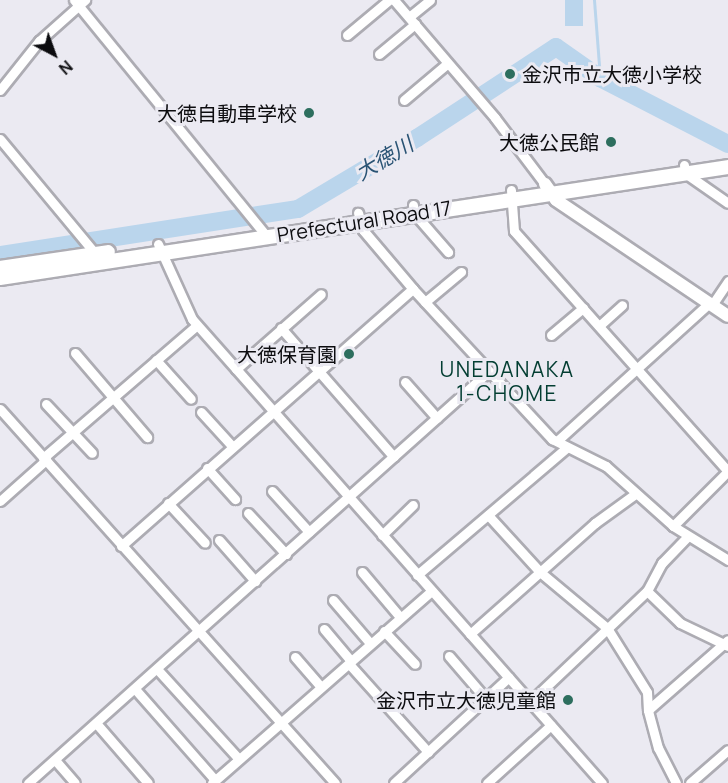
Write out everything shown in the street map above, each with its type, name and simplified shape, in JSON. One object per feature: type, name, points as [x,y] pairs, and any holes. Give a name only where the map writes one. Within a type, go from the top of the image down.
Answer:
[{"type":"main road","name":"Prefectural Road 17","points":[[0,268],[92,250],[160,248],[258,224],[359,217],[685,169],[728,159]]},
{"type":"main road","name":"Prefectural Road 17","points":[[685,169],[728,167]]},
{"type":"main road","points":[[547,189],[728,316]]},
{"type":"main road","name":"Prefectural Road 17","points":[[0,278],[92,250]]},
{"type":"street","points":[[347,35],[389,0]]},
{"type":"street","points":[[394,0],[479,99],[547,189]]},
{"type":"street","points":[[378,54],[430,0]]},
{"type":"street","points":[[0,90],[39,41],[79,2],[258,224]]},
{"type":"street","points":[[404,100],[448,63]]},
{"type":"street","points":[[0,139],[92,250]]},
{"type":"street","points":[[685,169],[728,202]]},
{"type":"street","points":[[511,194],[514,231],[728,471],[673,526]]},
{"type":"street","points":[[414,209],[448,252]]},
{"type":"street","points":[[359,217],[413,289],[488,372],[558,441],[566,448],[606,466],[635,494],[687,537],[700,540],[728,560]]},
{"type":"street","points":[[160,248],[197,325],[602,783]]},
{"type":"street","points":[[425,302],[461,272]]},
{"type":"street","points":[[558,441],[710,304],[728,281]]},
{"type":"street","points":[[121,546],[413,289]]},
{"type":"street","points":[[236,369],[321,294]]},
{"type":"street","points":[[599,326],[622,305]]},
{"type":"street","points":[[551,335],[583,308]]},
{"type":"street","points":[[0,501],[72,432],[197,325]]},
{"type":"street","points":[[281,328],[317,373],[394,457]]},
{"type":"street","points":[[75,353],[147,437]]},
{"type":"street","points":[[156,360],[191,399]]},
{"type":"street","points":[[28,783],[488,372]]},
{"type":"street","points":[[405,382],[437,418]]},
{"type":"street","points":[[46,404],[92,453]]},
{"type":"street","points":[[201,412],[232,446]]},
{"type":"street","points":[[2,413],[335,783]]},
{"type":"street","points":[[417,575],[566,448]]},
{"type":"street","points":[[207,468],[235,500]]},
{"type":"street","points":[[272,491],[309,532]]},
{"type":"street","points":[[470,634],[540,572],[635,494]]},
{"type":"street","points":[[168,503],[205,543]]},
{"type":"street","points":[[381,535],[413,505]]},
{"type":"street","points":[[248,513],[286,554]]},
{"type":"street","points":[[488,514],[540,572],[607,628],[647,692],[648,710],[658,748],[676,783]]},
{"type":"street","points":[[531,701],[647,591],[662,563],[687,537]]},
{"type":"street","points":[[219,540],[255,580]]},
{"type":"street","points":[[362,572],[400,617]]},
{"type":"street","points":[[135,689],[214,781],[430,591]]},
{"type":"street","points":[[647,591],[680,623],[727,644],[648,710]]},
{"type":"street","points":[[333,600],[370,642]]},
{"type":"street","points":[[324,630],[428,752]]},
{"type":"street","points":[[384,631],[415,664]]},
{"type":"street","points":[[449,656],[486,699]]},
{"type":"street","points":[[295,657],[320,686]]},
{"type":"street","points":[[157,669],[238,758]]},
{"type":"street","points":[[394,783],[509,677]]},
{"type":"street","points":[[96,723],[148,783]]},
{"type":"street","points":[[487,783],[551,725]]},
{"type":"street","points":[[690,783],[728,750]]},
{"type":"street","points":[[55,760],[75,783]]},
{"type":"water","points":[[565,0],[583,0],[583,26],[565,26]]},
{"type":"waterway","points":[[594,0],[600,78]]},
{"type":"waterway","name":"大徳川","points":[[0,255],[298,209],[417,138],[556,47],[600,78],[728,144]]},
{"type":"place","name":"金沢市立大徳小学校","points":[[510,74]]},
{"type":"place","name":"大徳自動車学校","points":[[309,113]]},
{"type":"place","name":"大徳公民館","points":[[611,142]]},
{"type":"place","name":"大徳保育園","points":[[349,354]]},
{"type":"place","name":"金沢市立大徳児童館","points":[[568,700]]},
{"type":"district","name":"UNEDANAKA 1-CHOME","points":[[507,381]]}]
